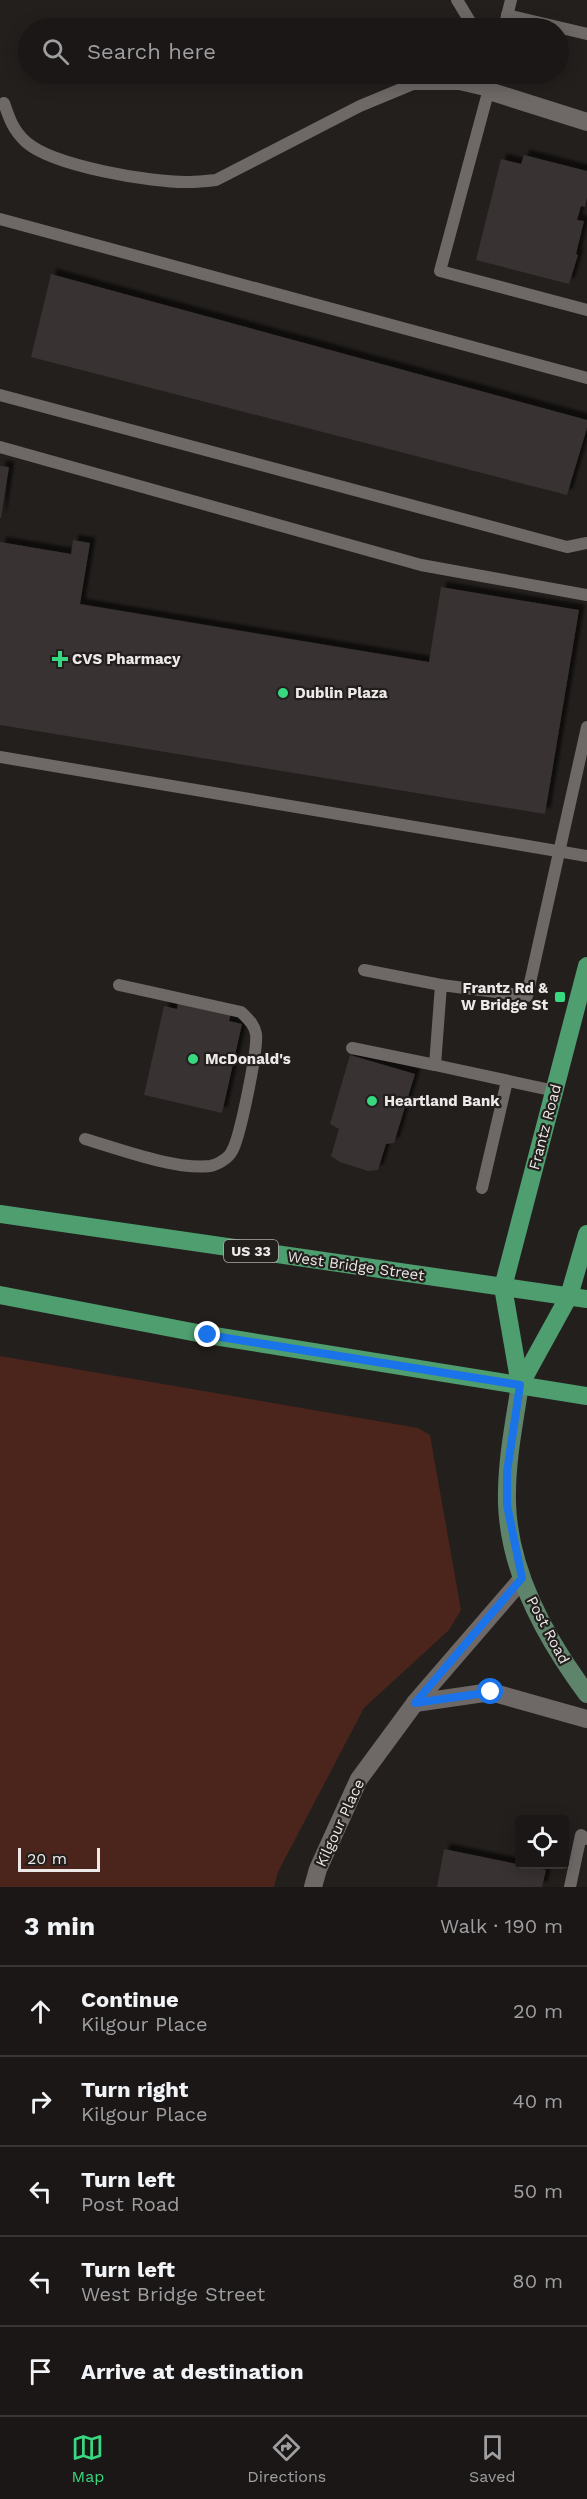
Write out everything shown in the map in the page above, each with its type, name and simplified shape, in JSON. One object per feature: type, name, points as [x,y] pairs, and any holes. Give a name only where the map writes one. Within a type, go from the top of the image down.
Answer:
[{"type":"main road","name":"Frantz Road","points":[[503,1287],[587,966]]},
{"type":"main road","name":"West Bridge Street","points":[[0,1214],[578,1298]]},
{"type":"main road","points":[[520,1385],[578,1298],[587,1234]]},
{"type":"main road","points":[[503,1287],[520,1385]]},
{"type":"main road","points":[[0,1295],[208,1335],[587,1396]]},
{"type":"main road","name":"Post Road","points":[[520,1385],[507,1472],[507,1505],[522,1578],[549,1636],[587,1694]]},
{"type":"street","points":[[496,84],[587,122]]},
{"type":"street","name":"Kilgour Place","points":[[314,1887],[318,1869],[359,1779],[415,1703],[522,1578]]},
{"type":"street","points":[[415,1703],[491,1692],[587,1719]]},
{"type":"lane","points":[[457,0],[468,18]]},
{"type":"lane","points":[[506,18],[511,0]]},
{"type":"lane","points":[[507,15],[520,18]]},
{"type":"lane","points":[[569,30],[587,34]]},
{"type":"lane","points":[[4,102],[12,126],[27,143],[69,164],[160,181],[190,182],[216,180],[360,106],[413,84],[459,84]]},
{"type":"lane","points":[[490,84],[440,271],[587,310]]},
{"type":"lane","points":[[0,219],[587,378]]},
{"type":"lane","points":[[0,395],[567,547],[587,543]]},
{"type":"lane","points":[[0,447],[421,565],[587,596]]},
{"type":"lane","points":[[364,970],[441,986],[527,996],[587,727]]},
{"type":"lane","points":[[0,758],[587,856]]},
{"type":"lane","points":[[85,1139],[178,1164],[212,1166],[224,1160],[232,1151],[244,1109],[255,1057],[256,1037],[253,1024],[241,1012],[119,985]]},
{"type":"lane","points":[[435,1065],[441,986]]},
{"type":"lane","points":[[352,1048],[555,1091]]},
{"type":"lane","points":[[482,1188],[507,1081]]},
{"type":"lane","points":[[570,1887],[581,1835],[587,1839]]},
{"type":"shaded area","points":[[0,1356],[418,1428],[430,1435],[461,1610],[449,1630],[364,1708],[278,1872],[274,1887],[0,1887]]},
{"type":"building","points":[[524,155],[587,171],[585,207],[581,206],[577,220],[584,221],[576,254],[578,255],[569,284],[476,260],[501,159],[521,164]]},
{"type":"building","points":[[51,274],[587,420],[587,428],[567,495],[31,357]]},
{"type":"building","points":[[0,466],[9,467],[1,518],[0,518]]},
{"type":"building","name":"Dublin Plaza","points":[[73,540],[90,543],[80,604],[429,662],[441,587],[579,610],[545,814],[0,725],[0,542],[71,554]]},
{"type":"building","name":"McDonald's","points":[[178,1001],[231,1013],[229,1021],[242,1024],[222,1113],[144,1095],[164,1006],[177,1009]]},
{"type":"building","name":"Heartland Bank","points":[[350,1055],[415,1074],[394,1143],[386,1144],[378,1170],[368,1171],[340,1162],[331,1156],[339,1129],[330,1124]]},
{"type":"building","points":[[444,1849],[515,1864],[515,1869],[546,1870],[542,1887],[437,1887]]},
{"type":"place","name":"CVS Pharmacy","points":[[60,659]]},
{"type":"place","name":"Dublin Plaza","points":[[283,693]]},
{"type":"place","name":"Frantz Rd & W Bridge St","points":[[560,997]]},
{"type":"place","name":"McDonald's","points":[[193,1059]]},
{"type":"place","name":"Heartland Bank","points":[[372,1101]]},
{"type":"route","points":[[208,1335],[520,1385],[507,1472],[507,1505],[513,1544],[522,1578],[415,1703],[491,1692]]}]
